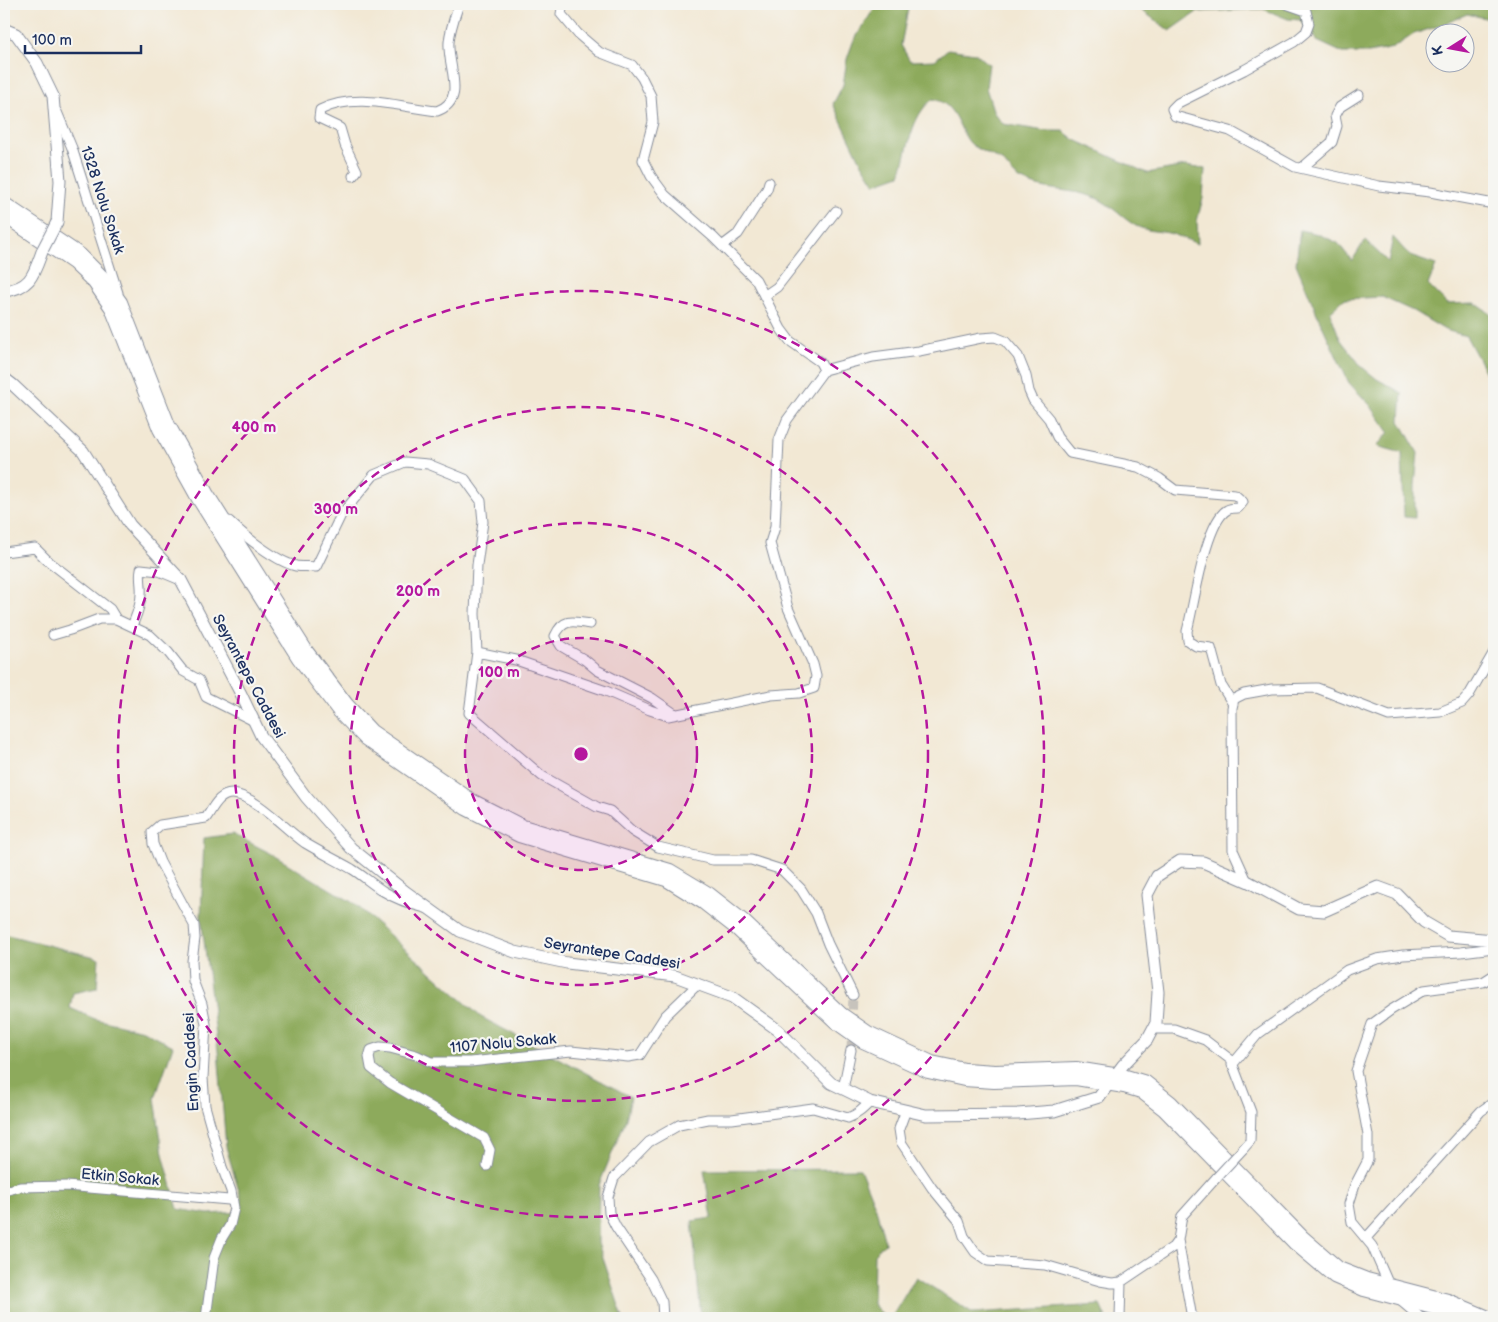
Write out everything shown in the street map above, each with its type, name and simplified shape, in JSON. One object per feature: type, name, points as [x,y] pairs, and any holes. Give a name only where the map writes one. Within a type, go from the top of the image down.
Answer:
[{"type":"main road","points":[[4,203],[80,254],[102,276],[122,305],[169,424],[219,512],[307,652],[372,731],[472,800],[523,826],[670,870],[710,894],[742,920],[842,1014],[868,1032],[932,1062],[965,1069],[995,1071],[1076,1068],[1112,1079],[1124,1087],[1141,1092],[1164,1110],[1295,1244],[1334,1277],[1364,1290],[1444,1311],[1462,1318]]},
{"type":"main road","points":[[4,216],[73,263],[98,289],[111,308],[159,429],[198,499],[298,658],[339,712],[365,739],[466,809],[519,836],[666,880],[673,884],[703,903],[735,928],[835,1022],[862,1042],[928,1072],[964,1080],[994,1082],[1076,1079],[1112,1079],[1146,1082],[1171,1102],[1302,1236],[1339,1268],[1367,1279],[1448,1300],[1491,1318]]},
{"type":"street","points":[[353,176],[357,171],[356,167],[345,146],[340,128],[319,118],[320,110],[330,105],[367,100],[436,111],[446,108],[454,99],[455,85],[450,63],[449,42],[459,4]]},
{"type":"street","points":[[563,4],[562,14],[578,34],[599,52],[632,65],[642,78],[651,96],[653,122],[644,160],[651,176],[665,195],[722,246],[756,280],[781,329],[790,341],[820,362],[824,370]]},
{"type":"street","points":[[1286,4],[1306,11],[1309,24],[1306,32],[1294,42],[1244,70],[1178,103],[1172,109],[1175,116],[1230,131],[1295,167],[1379,186],[1430,192],[1494,204]]},
{"type":"street","points":[[4,29],[16,34],[37,63],[53,96],[60,181],[57,222],[35,272],[28,282],[17,290],[4,292]]},
{"type":"street","points":[[1302,168],[1332,142],[1336,126],[1335,116],[1340,107],[1359,95]]},
{"type":"street","name":"1328 Nolu Sokak","points":[[54,104],[72,148],[122,305]]},
{"type":"street","points":[[722,246],[738,234],[767,189],[769,182]]},
{"type":"street","points":[[764,296],[777,287],[836,210]]},
{"type":"street","points":[[477,652],[516,660],[606,691],[668,716],[771,695],[799,693],[814,688],[816,676],[813,664],[788,608],[770,543],[775,527],[779,440],[787,420],[824,370],[873,357],[919,351],[981,338],[995,338],[1005,341],[1018,356],[1033,400],[1049,419],[1058,437],[1070,453],[1138,467],[1159,478],[1175,490],[1235,495],[1243,502],[1238,508],[1228,509],[1220,516],[1205,551],[1187,632],[1188,640],[1196,646],[1211,648],[1214,665],[1221,685],[1233,704]]},
{"type":"street","name":"Seyrantepe Caddesi","points":[[4,378],[83,451],[130,524],[181,580],[260,736],[306,797],[351,848],[460,931],[515,952],[567,962],[675,976],[732,997],[778,1030],[831,1083],[870,1102],[926,1115],[1018,1114],[1054,1111],[1098,1096],[1147,1040],[1156,1023],[1158,992],[1147,896],[1157,876],[1180,862],[1203,862],[1247,881],[1299,909],[1324,911],[1378,887],[1397,894],[1424,922],[1448,936],[1494,940]]},
{"type":"street","points":[[219,512],[243,534],[268,552],[294,566],[316,567],[341,515],[374,475],[405,462],[428,464],[465,478],[481,501],[483,522],[477,565],[475,614],[477,652],[469,713],[542,776],[597,808],[610,811],[632,831],[658,847],[713,860],[751,860],[782,870],[801,888],[816,913],[828,944],[853,995]]},
{"type":"street","points":[[4,552],[35,548],[46,560],[110,609],[116,619]]},
{"type":"street","points":[[132,626],[139,609],[141,569],[159,571],[181,580]]},
{"type":"street","points":[[52,635],[99,619],[116,619],[150,635],[168,652],[182,671],[199,680],[206,697],[254,721]]},
{"type":"street","points":[[590,624],[571,621],[559,627],[555,636],[561,646],[585,660],[597,670],[652,698],[675,714]]},
{"type":"street","points":[[1247,881],[1233,850],[1234,699],[1244,694],[1272,689],[1317,688],[1390,716],[1440,712],[1462,703],[1466,699],[1494,652]]},
{"type":"street","name":"Engin Caddesi","points":[[206,1318],[214,1258],[222,1238],[230,1225],[234,1208],[231,1191],[222,1167],[205,1106],[203,1078],[206,1024],[202,1004],[193,981],[192,961],[196,938],[194,925],[160,862],[152,832],[160,825],[206,818],[219,799],[233,794],[268,811],[285,828],[305,842],[353,870],[384,892],[407,903],[430,909]]},
{"type":"street","points":[[1232,1065],[1258,1034],[1347,970],[1377,959],[1403,955],[1494,948]]},
{"type":"street","points":[[1389,1285],[1372,1246],[1352,1222],[1349,1204],[1355,1185],[1368,1160],[1368,1135],[1356,1071],[1372,1024],[1424,990],[1483,982],[1494,975]]},
{"type":"street","name":"1107 Nolu Sokak","points":[[487,1166],[490,1150],[484,1138],[390,1084],[371,1068],[368,1057],[371,1050],[380,1047],[390,1048],[416,1055],[431,1062],[471,1062],[571,1051],[628,1057],[640,1055],[665,1016],[698,984]]},
{"type":"street","points":[[1153,1029],[1174,1029],[1205,1040],[1230,1060],[1251,1112],[1250,1141],[1182,1216],[1178,1240],[1192,1318]]},
{"type":"street","points":[[843,1089],[851,1050]]},
{"type":"street","points":[[663,1318],[662,1302],[651,1279],[616,1226],[610,1213],[608,1197],[614,1178],[649,1142],[679,1125],[708,1119],[732,1118],[813,1108],[848,1118],[863,1110],[870,1102]]},
{"type":"street","points":[[1366,1238],[1481,1111],[1494,1102]]},
{"type":"street","points":[[906,1110],[899,1129],[901,1142],[932,1188],[959,1221],[964,1236],[975,1252],[988,1261],[1045,1265],[1112,1284],[1121,1282],[1173,1247],[1178,1240]]},
{"type":"street","name":"Etkin Sokak","points":[[4,1191],[20,1187],[66,1186],[229,1200],[233,1202]]},
{"type":"street","points":[[1120,1318],[1121,1282]]},
{"type":"street","points":[[1398,1299],[1421,1318]]},
{"type":"green space","points":[[877,4],[909,4],[901,45],[910,61],[935,60],[948,49],[975,53],[989,64],[986,88],[994,113],[1003,124],[1045,131],[1063,131],[1075,140],[1147,173],[1185,166],[1205,169],[1203,198],[1197,221],[1198,244],[1171,234],[1136,226],[1096,198],[1030,184],[1019,179],[1003,162],[970,143],[947,106],[933,99],[925,106],[915,124],[900,175],[875,184],[860,160],[833,104],[843,85],[847,59],[853,42]]},
{"type":"green space","points":[[1133,4],[1494,4],[1494,21],[1467,14],[1449,22],[1426,22],[1426,30],[1414,34],[1393,48],[1369,53],[1343,53],[1317,41],[1300,20],[1288,19],[1263,9],[1197,12],[1170,31]]},
{"type":"green space","points":[[1300,230],[1318,234],[1338,243],[1352,261],[1365,240],[1388,262],[1393,237],[1410,256],[1436,265],[1428,285],[1447,304],[1475,303],[1494,316],[1494,371],[1486,373],[1466,336],[1445,330],[1413,311],[1382,297],[1344,299],[1330,312],[1340,339],[1362,367],[1377,379],[1402,393],[1400,421],[1418,453],[1415,518],[1404,517],[1402,453],[1377,446],[1389,432],[1370,405],[1349,383],[1296,264]]},
{"type":"green space","points":[[233,834],[266,851],[355,904],[481,1017],[631,1097],[626,1119],[599,1185],[598,1243],[623,1318],[4,1318],[4,934],[99,958],[97,988],[73,993],[70,1008],[95,1019],[143,1030],[173,1046],[155,1098],[163,1154],[178,1209],[208,1214],[240,1212],[241,1198],[226,1147],[218,1051],[201,917],[204,838]]},
{"type":"green space","points":[[860,1169],[876,1208],[885,1243],[874,1254],[873,1304],[885,1318],[701,1318],[692,1221],[712,1218],[704,1170]]},
{"type":"green space","points":[[916,1277],[973,1313],[1100,1305],[1106,1318],[891,1318]]},
{"type":"tunnel","points":[[851,1050],[853,995]]}]
